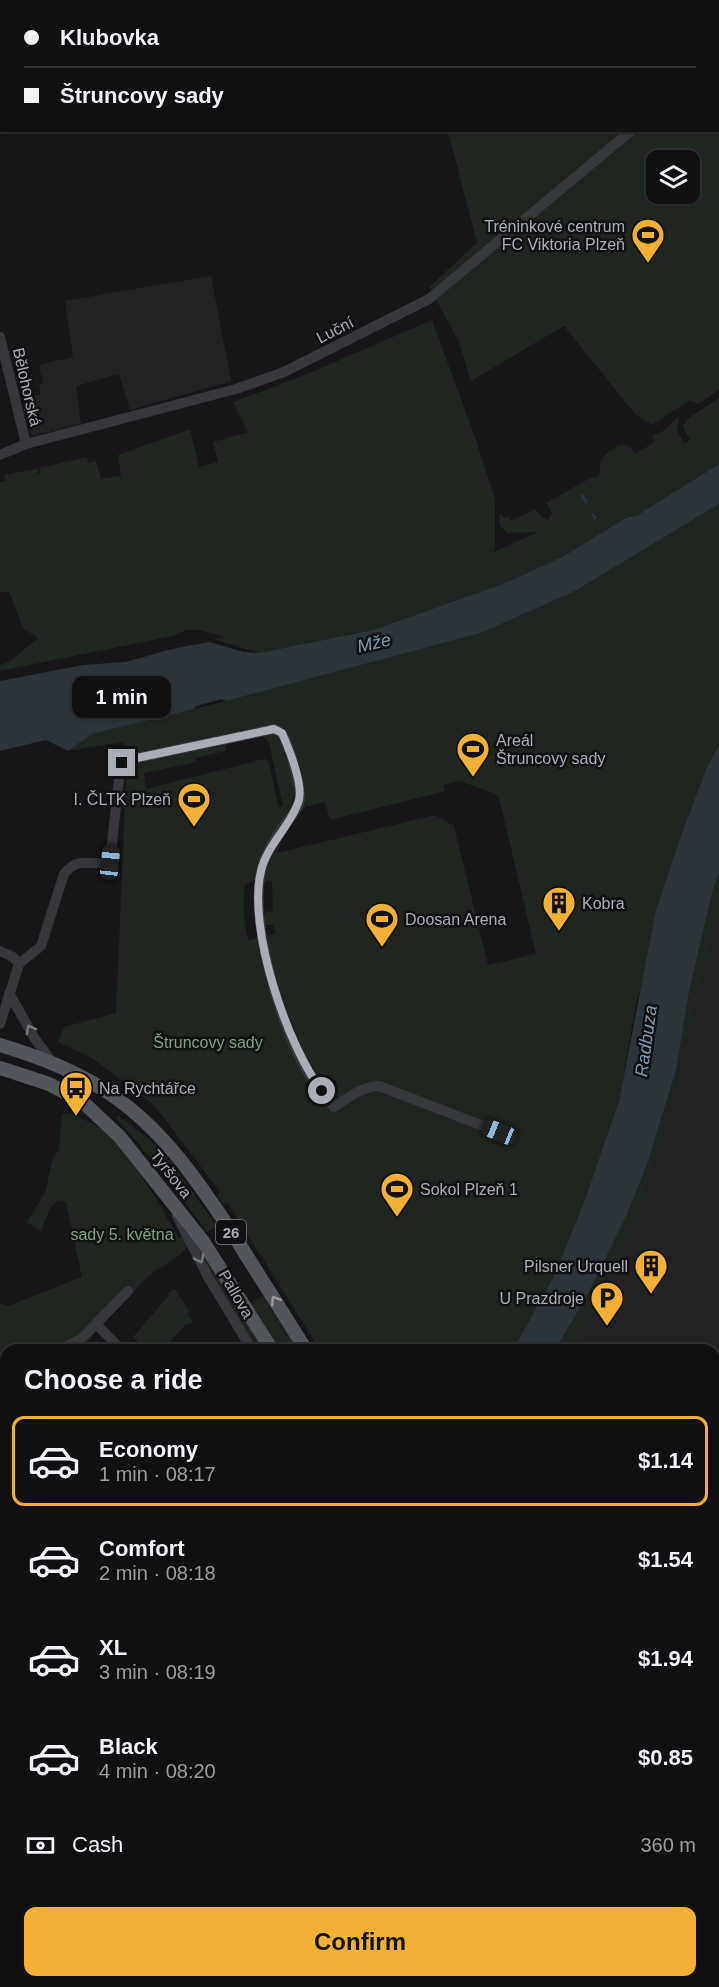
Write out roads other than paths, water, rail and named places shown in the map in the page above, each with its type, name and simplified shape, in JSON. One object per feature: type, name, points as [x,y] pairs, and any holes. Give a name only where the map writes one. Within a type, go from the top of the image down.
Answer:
[{"type":"main road","name":"Tyršova","points":[[0,1045],[73,1072],[111,1094],[146,1122],[193,1175],[302,1344]]},
{"type":"main road","name":"Tyršova","points":[[0,1068],[49,1084],[86,1105],[120,1137],[202,1240],[268,1344]]},
{"type":"street","name":"Luční","points":[[0,455],[26,444],[236,389],[284,372],[429,299],[630,132]]},
{"type":"street","name":"Bělohorská","points":[[0,338],[26,444]]},
{"type":"street","points":[[0,1024],[19,964],[41,946],[64,874],[71,865],[79,862],[103,864],[110,862],[122,763],[274,729],[282,733],[294,765],[300,791],[299,801],[273,842],[261,870],[259,920],[261,938],[281,1009],[292,1041],[310,1075],[334,1107],[363,1089],[379,1086],[499,1132]]},
{"type":"street","points":[[0,951],[13,957],[19,964]]},
{"type":"street","name":"Tyršova","points":[[9,993],[35,1039],[53,1063]]},
{"type":"street","name":"Pallova","points":[[162,1189],[208,1277],[248,1344]]},
{"type":"street","points":[[71,1344],[81,1339],[128,1291]]},
{"type":"street","points":[[96,1324],[116,1344]]},
{"type":"water","name":"Mže","points":[[719,464],[719,504],[575,591],[481,633],[92,734],[68,751],[46,740],[0,751],[0,681],[83,665],[126,662],[172,649],[209,642],[244,652],[259,653],[373,630],[505,583],[564,556],[628,517],[636,516]]},
{"type":"water","name":"Radbuza","points":[[719,744],[719,873],[713,889],[689,992],[676,1070],[648,1162],[625,1219],[586,1298],[559,1344],[516,1344],[554,1276],[584,1202],[619,1101],[656,910],[707,767]]},
{"type":"waterway","points":[[582,495],[586,502]]},
{"type":"place","name":"Tréninkové centrum FC Viktoria Plzeň","points":[[648,264]]},
{"type":"place","name":"Areál Štruncovy sady","points":[[473,778]]},
{"type":"place","name":"I. ČLTK Plzeň","points":[[194,828]]},
{"type":"place","name":"Kobra","points":[[559,932]]},
{"type":"place","name":"Doosan Arena","points":[[382,948]]},
{"type":"place","name":"Na Rychtářce","points":[[76,1117]]},
{"type":"place","name":"Sokol Plzeň 1","points":[[397,1218]]},
{"type":"place","name":"Pilsner Urquell","points":[[651,1295]]},
{"type":"place","name":"U Prazdroje","points":[[607,1327]]},
{"type":"park label","name":"Štruncovy sady","points":[[208,1042]]},
{"type":"park label","name":"sady 5. května","points":[[122,1234]]}]
